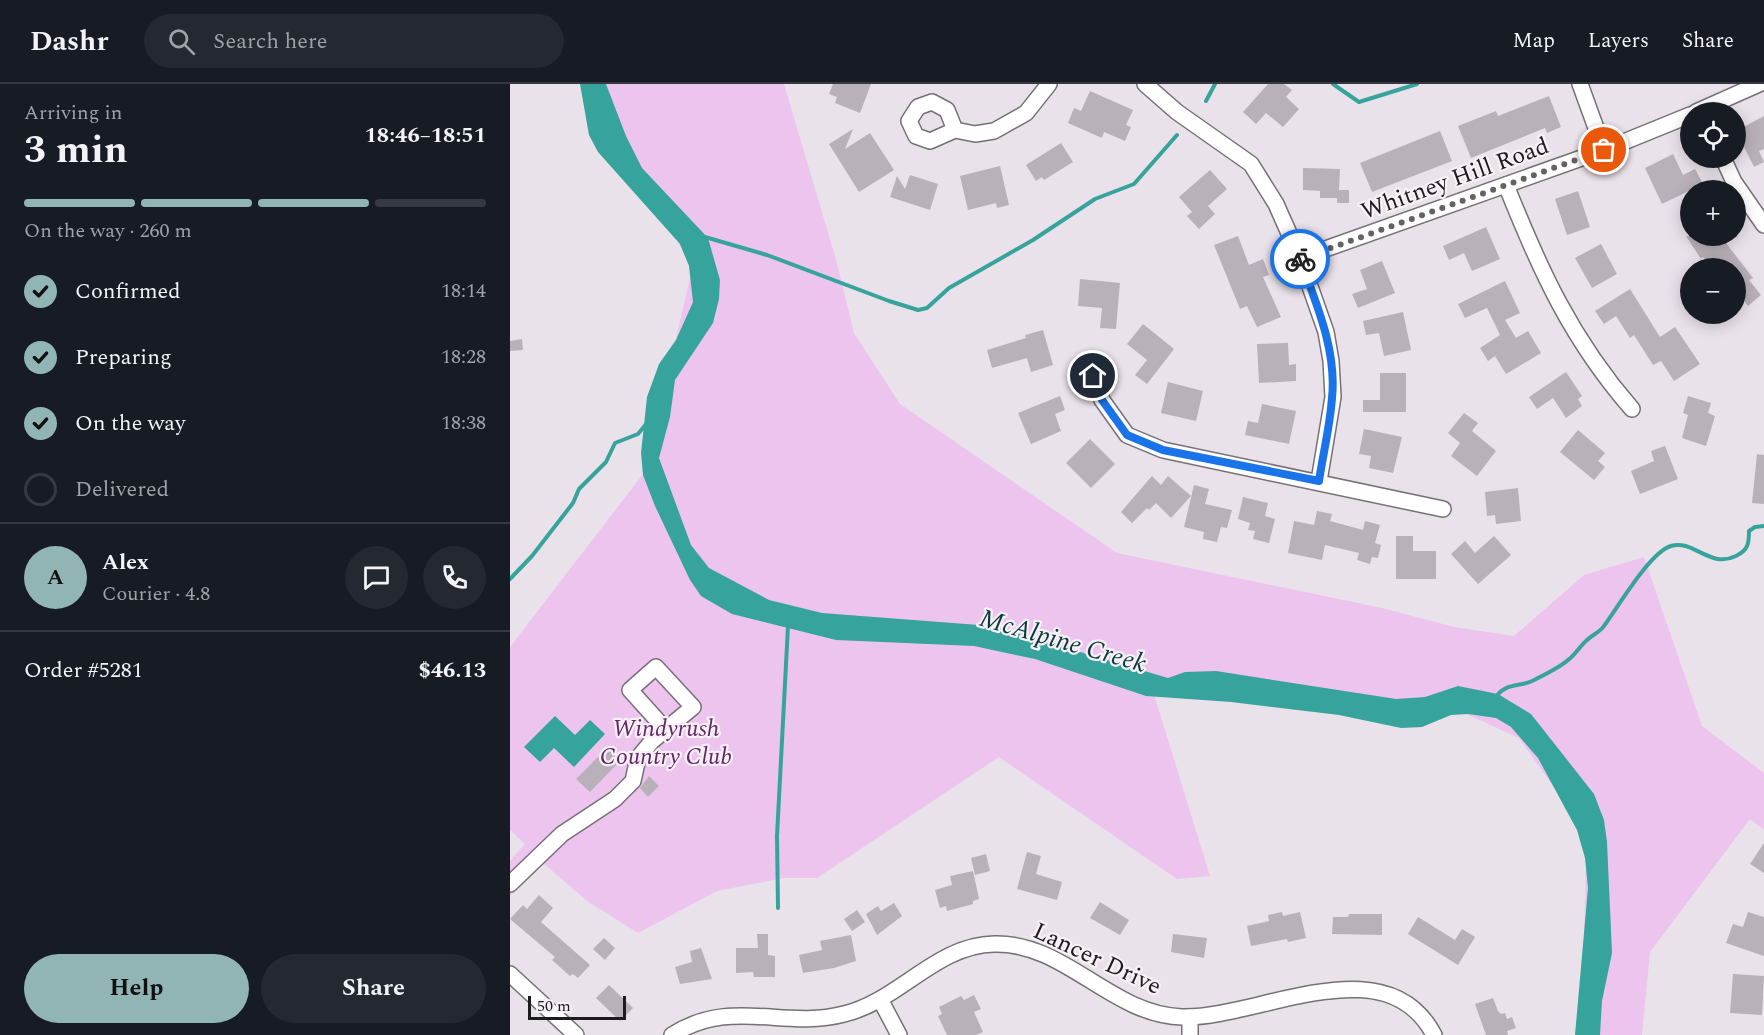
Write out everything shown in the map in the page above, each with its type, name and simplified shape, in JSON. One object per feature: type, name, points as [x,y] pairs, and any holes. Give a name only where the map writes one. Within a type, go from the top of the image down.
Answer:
[{"type":"street","points":[[955,130],[975,134],[994,131],[1013,122],[1026,112],[1049,84]]},
{"type":"street","points":[[1145,84],[1177,111],[1251,164],[1276,204],[1300,258],[1326,333],[1330,361],[1333,397],[1319,481]]},
{"type":"street","points":[[1580,84],[1604,150]]},
{"type":"street","name":"Whitney Hill Road","points":[[1720,102],[1759,84]]},
{"type":"street","name":"Whitney Hill Road","points":[[1300,258],[1604,150],[1680,119]]},
{"type":"street","points":[[1728,168],[1734,182],[1764,225]]},
{"type":"street","points":[[1506,185],[1558,304],[1578,339],[1632,409]]},
{"type":"street","points":[[1092,364],[1102,400],[1127,435],[1163,450],[1319,481],[1443,509]]},
{"type":"street","points":[[510,884],[562,834],[615,799],[633,782],[638,758],[666,730]]},
{"type":"street","name":"Lancer Drive","points":[[672,1035],[711,1018],[733,1014],[816,1019],[846,1014],[881,1001],[949,956],[976,946],[994,944],[1033,950],[1134,1006],[1169,1016],[1190,1017],[1224,1013],[1312,994],[1371,990],[1395,996],[1407,1003],[1419,1013],[1434,1035]]},
{"type":"street","points":[[510,974],[576,1035]]},
{"type":"street","points":[[881,1001],[899,1035]]},
{"type":"street","points":[[1190,1017],[1190,1035]]},
{"type":"green space","name":"Windyrush Country Club","points":[[599,84],[784,84],[837,263],[854,333],[900,404],[1117,553],[1382,608],[1454,627],[1514,636],[1584,575],[1644,557],[1702,726],[1764,773],[1764,830],[1750,819],[1650,952],[1642,1035],[1581,1035],[1587,834],[1519,738],[1464,713],[1152,688],[1210,876],[1177,879],[999,757],[817,878],[784,878],[717,891],[638,933],[587,901],[542,862],[510,896],[510,861],[525,844],[510,830],[510,647],[653,461],[655,428],[692,270]]},
{"type":"shaded area","points":[[580,84],[606,84],[626,136],[642,168],[708,238],[720,280],[719,299],[713,323],[675,380],[670,417],[659,458],[691,545],[709,568],[769,600],[822,613],[992,626],[1168,678],[1185,672],[1216,671],[1396,699],[1425,697],[1458,686],[1498,694],[1531,714],[1594,794],[1604,820],[1612,953],[1602,1001],[1600,1035],[1575,1035],[1588,888],[1585,858],[1577,830],[1538,758],[1511,727],[1496,718],[1468,714],[1451,715],[1422,727],[1401,728],[1339,715],[1231,702],[1146,696],[1035,659],[974,646],[836,640],[732,614],[701,596],[690,580],[655,506],[643,475],[641,453],[647,397],[659,364],[676,340],[693,302],[689,266],[680,244],[598,152],[589,135]]},
{"type":"shaded area","points":[[555,716],[575,735],[590,720],[605,734],[574,767],[554,748],[540,762],[524,747]]},
{"type":"building","points":[[833,84],[871,84],[860,113],[835,103],[837,97],[829,94]]},
{"type":"building","points":[[1268,84],[1284,84],[1292,90],[1286,97],[1299,109],[1283,127],[1266,113],[1256,124],[1243,112]]},
{"type":"building","points":[[1090,91],[1133,110],[1126,125],[1131,127],[1125,141],[1104,132],[1102,138],[1068,123],[1074,108],[1081,111]]},
{"type":"building","points":[[1549,96],[1561,127],[1547,133],[1545,128],[1471,158],[1458,126],[1496,111],[1498,116]]},
{"type":"building","points":[[1764,116],[1764,149],[1759,151],[1764,162],[1754,167],[1746,151],[1746,126]]},
{"type":"building","points":[[853,129],[845,149],[870,133],[894,170],[859,192],[829,144]]},
{"type":"building","points":[[1440,131],[1452,161],[1372,192],[1360,163]]},
{"type":"building","points":[[1061,143],[1073,162],[1044,180],[1042,177],[1036,181],[1026,165]]},
{"type":"building","points":[[1673,154],[1683,175],[1695,169],[1701,180],[1680,180],[1680,195],[1662,204],[1645,168]]},
{"type":"building","points":[[1000,166],[1009,205],[997,208],[996,203],[968,210],[960,176]]},
{"type":"building","points":[[1303,168],[1340,169],[1339,190],[1349,190],[1349,203],[1337,203],[1337,198],[1320,198],[1320,191],[1303,190]]},
{"type":"building","points":[[1210,170],[1227,189],[1208,206],[1215,214],[1199,229],[1187,216],[1192,212],[1179,197]]},
{"type":"building","points":[[910,175],[938,184],[930,210],[890,197],[897,176],[905,189]]},
{"type":"building","points":[[1578,191],[1590,227],[1567,235],[1555,199]]},
{"type":"building","points":[[1486,227],[1500,259],[1472,271],[1464,253],[1449,260],[1443,246]]},
{"type":"building","points":[[1238,236],[1249,265],[1263,259],[1269,275],[1263,277],[1281,317],[1257,327],[1247,306],[1240,309],[1214,245]]},
{"type":"building","points":[[1601,244],[1617,274],[1592,288],[1575,258]]},
{"type":"building","points":[[1693,246],[1728,246],[1738,258],[1703,257],[1700,258]]},
{"type":"building","points":[[1382,261],[1395,293],[1358,308],[1352,294],[1367,289],[1360,270]]},
{"type":"building","points":[[1746,269],[1753,278],[1749,280],[1761,295],[1748,306],[1746,303]]},
{"type":"building","points":[[1080,279],[1120,283],[1116,329],[1100,328],[1102,308],[1078,306]]},
{"type":"building","points":[[1505,281],[1520,313],[1505,320],[1516,338],[1528,331],[1541,353],[1506,374],[1495,356],[1488,361],[1480,348],[1500,335],[1487,308],[1465,318],[1458,304]]},
{"type":"building","points":[[1630,289],[1660,337],[1675,327],[1700,364],[1674,381],[1661,361],[1653,365],[1634,335],[1630,338],[1616,316],[1604,324],[1595,311]]},
{"type":"building","points":[[1403,312],[1411,350],[1384,356],[1379,333],[1366,335],[1363,321]]},
{"type":"building","points":[[1143,324],[1174,349],[1147,384],[1135,375],[1147,360],[1127,344]]},
{"type":"building","points":[[1043,330],[1053,365],[1031,372],[1027,358],[992,368],[987,350],[1026,338],[1025,335]]},
{"type":"building","points":[[522,339],[523,350],[510,351],[510,341]]},
{"type":"building","points":[[1288,343],[1289,365],[1296,364],[1296,381],[1259,383],[1257,344]]},
{"type":"building","points":[[1566,372],[1582,396],[1578,399],[1582,406],[1566,418],[1553,398],[1537,409],[1529,397]]},
{"type":"building","points":[[1380,373],[1406,373],[1406,412],[1363,412],[1363,400],[1380,400]]},
{"type":"building","points":[[1168,382],[1203,391],[1196,421],[1161,413]]},
{"type":"building","points":[[1060,396],[1065,410],[1055,414],[1061,431],[1031,444],[1018,413]]},
{"type":"building","points":[[1688,396],[1711,403],[1708,413],[1715,416],[1706,446],[1682,438],[1688,415],[1683,413]]},
{"type":"building","points":[[1262,404],[1296,411],[1289,444],[1245,435],[1248,421],[1258,423]]},
{"type":"building","points":[[1464,413],[1478,423],[1472,431],[1496,451],[1477,476],[1451,456],[1460,443],[1448,433]]},
{"type":"building","points":[[1364,429],[1402,437],[1393,473],[1369,468],[1371,456],[1359,454]]},
{"type":"building","points":[[1578,430],[1605,453],[1598,461],[1605,467],[1594,480],[1560,452]]},
{"type":"building","points":[[1090,439],[1115,464],[1091,488],[1066,463]]},
{"type":"building","points":[[1665,446],[1678,479],[1640,494],[1631,471],[1654,461],[1651,451]]},
{"type":"building","points":[[1757,454],[1764,455],[1764,504],[1752,503]]},
{"type":"building","points":[[1152,476],[1161,485],[1168,476],[1191,496],[1171,518],[1156,503],[1149,510],[1147,508],[1132,523],[1121,512]]},
{"type":"building","points":[[1194,485],[1209,489],[1205,504],[1232,510],[1227,528],[1221,527],[1217,542],[1203,539],[1204,532],[1184,527]]},
{"type":"building","points":[[1518,488],[1521,521],[1496,524],[1495,515],[1487,516],[1485,492]]},
{"type":"building","points":[[1243,497],[1268,503],[1265,516],[1275,519],[1269,543],[1253,539],[1255,531],[1248,530],[1250,523],[1238,519]]},
{"type":"building","points":[[1317,511],[1332,514],[1330,521],[1363,530],[1365,521],[1380,525],[1375,543],[1381,545],[1378,558],[1372,557],[1370,564],[1357,560],[1359,553],[1325,545],[1322,560],[1288,553],[1294,521],[1314,525]]},
{"type":"building","points":[[1396,536],[1413,536],[1413,551],[1436,551],[1436,579],[1396,579]]},
{"type":"building","points":[[1494,536],[1511,555],[1478,584],[1451,554],[1465,541],[1475,553]]},
{"type":"building","points":[[607,748],[620,761],[590,792],[576,779]]},
{"type":"building","points":[[649,776],[659,786],[648,797],[640,788]]},
{"type":"building","points":[[1764,843],[1764,873],[1750,864]]},
{"type":"building","points":[[1027,852],[1041,856],[1036,874],[1062,882],[1057,900],[1017,889]]},
{"type":"building","points":[[986,854],[990,871],[975,875],[971,858]]},
{"type":"building","points":[[973,871],[979,899],[973,901],[973,904],[947,911],[946,906],[940,908],[935,890],[952,885],[950,876]]},
{"type":"building","points":[[539,895],[553,908],[541,922],[590,965],[578,978],[573,974],[570,976],[552,960],[555,957],[510,919],[523,905],[527,909]]},
{"type":"building","points":[[1100,902],[1129,920],[1120,935],[1090,918]]},
{"type":"building","points":[[894,903],[902,916],[877,935],[866,914],[878,906],[881,911]]},
{"type":"building","points":[[857,910],[865,922],[852,931],[844,919]]},
{"type":"building","points":[[1282,912],[1283,916],[1300,912],[1306,938],[1251,946],[1247,926],[1269,921],[1268,915]]},
{"type":"building","points":[[1748,912],[1764,917],[1764,956],[1726,943],[1733,924],[1743,927]]},
{"type":"building","points":[[1349,914],[1382,914],[1382,935],[1332,934],[1333,917],[1348,917]]},
{"type":"building","points":[[1418,917],[1455,940],[1462,929],[1475,937],[1458,965],[1408,934]]},
{"type":"building","points":[[757,934],[768,934],[768,955],[775,956],[775,977],[754,977],[753,972],[736,973],[736,948],[758,948]]},
{"type":"building","points":[[1173,934],[1207,938],[1204,958],[1171,952]]},
{"type":"building","points":[[851,935],[856,961],[834,968],[803,973],[799,955],[822,950],[820,941]]},
{"type":"building","points":[[604,938],[615,948],[605,960],[593,949]]},
{"type":"building","points":[[701,948],[712,979],[680,984],[675,967],[692,962],[690,951]]},
{"type":"building","points":[[1733,974],[1764,976],[1762,1015],[1730,1013]]},
{"type":"building","points":[[609,985],[633,1008],[620,1021],[596,998]]},
{"type":"building","points":[[974,995],[981,1009],[974,1012],[983,1032],[976,1035],[947,1035],[938,1016],[942,1014],[939,1007],[961,996],[964,1000]]},
{"type":"building","points":[[1493,998],[1501,1014],[1505,1013],[1507,1019],[1512,1017],[1516,1028],[1507,1031],[1508,1035],[1486,1035],[1475,1004]]},
{"type":"waterway","points":[[1206,101],[1215,84]]},
{"type":"waterway","points":[[1333,84],[1359,102],[1417,84]]},
{"type":"waterway","points":[[705,237],[767,255],[918,310],[927,308],[949,288],[1033,240],[1095,199],[1134,184],[1177,135]]},
{"type":"waterway","points":[[510,579],[532,556],[573,503],[579,489],[606,462],[615,443],[638,434],[647,423]]},
{"type":"waterway","points":[[1496,697],[1504,689],[1532,681],[1556,669],[1571,658],[1584,642],[1602,628],[1644,569],[1663,550],[1671,546],[1687,546],[1710,557],[1726,559],[1740,554],[1745,549],[1749,531],[1755,527],[1764,526]]},
{"type":"waterway","points":[[778,908],[777,836],[788,626]]},
{"type":"way so far","points":[[1300,259],[1604,150]]},
{"type":"route","points":[[1093,376],[1102,400],[1127,435],[1163,450],[1319,481],[1333,397],[1330,361],[1326,333],[1300,259]]},
{"type":"water label","name":"McAlpine Creek","points":[[1063,641]]}]
